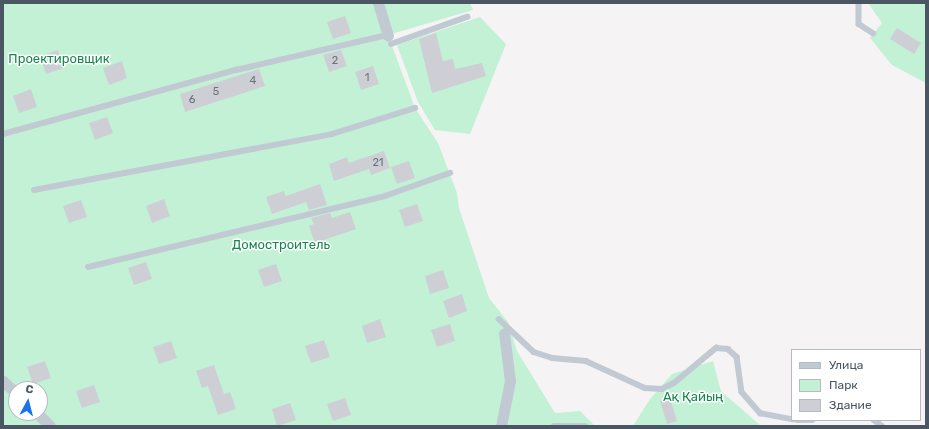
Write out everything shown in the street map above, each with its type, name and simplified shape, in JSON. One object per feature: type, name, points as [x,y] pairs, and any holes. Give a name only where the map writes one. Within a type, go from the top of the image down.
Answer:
[{"type":"street","points":[[378,3],[389,40]]},
{"type":"street","points":[[501,426],[510,381],[504,332]]},
{"type":"lane","points":[[859,3],[860,24],[873,33]]},
{"type":"lane","points":[[3,134],[236,70],[389,40],[467,17]]},
{"type":"lane","points":[[34,190],[332,134],[415,108]]},
{"type":"lane","points":[[88,267],[385,196],[450,173]]},
{"type":"lane","points":[[499,319],[534,352],[552,358],[586,361],[645,388],[662,389],[674,383],[716,348],[728,349],[737,357],[742,392],[760,413],[791,419]]},
{"type":"lane","points":[[554,426],[576,423],[585,426]]},
{"type":"green space","name":"Домостроитель","points":[[3,3],[470,3],[473,10],[388,35],[415,108],[438,143],[457,193],[459,208],[489,298],[508,322],[517,351],[555,413],[580,411],[595,426],[3,426]]},
{"type":"green space","points":[[868,3],[926,3],[926,83],[892,65],[870,38],[882,23]]},
{"type":"green space","points":[[480,17],[506,44],[470,134],[435,130],[418,102],[397,45]]},
{"type":"green space","name":"Ақ Қайың","points":[[713,361],[721,391],[761,426],[633,426],[650,399],[672,374]]},
{"type":"building","points":[[345,16],[351,33],[333,39],[327,22]]},
{"type":"building","points":[[897,28],[921,43],[914,54],[890,39]]},
{"type":"building","points":[[436,33],[443,61],[453,59],[455,69],[482,63],[486,76],[432,93],[419,39]]},
{"type":"building","points":[[58,50],[64,68],[46,74],[40,56]]},
{"type":"building","points":[[341,50],[347,66],[329,72],[323,55]]},
{"type":"building","points":[[122,61],[127,78],[109,85],[103,68]]},
{"type":"building","points":[[373,66],[379,84],[361,90],[355,72]]},
{"type":"building","points":[[259,69],[265,86],[185,112],[180,94]]},
{"type":"building","points":[[31,89],[37,107],[19,113],[13,96]]},
{"type":"building","points":[[107,117],[113,133],[95,140],[89,123]]},
{"type":"building","points":[[384,151],[390,168],[371,175],[369,169],[334,181],[329,164],[347,157],[349,163]]},
{"type":"building","points":[[409,161],[415,178],[397,184],[391,167]]},
{"type":"building","points":[[320,184],[327,205],[309,210],[306,202],[272,214],[266,197],[284,191],[286,196]]},
{"type":"building","points":[[164,199],[170,216],[152,223],[146,206]]},
{"type":"building","points":[[81,200],[87,217],[69,223],[63,206]]},
{"type":"building","points":[[417,204],[423,221],[405,227],[399,210]]},
{"type":"building","points":[[350,212],[356,229],[315,243],[309,226],[314,224],[311,218],[330,213],[332,218]]},
{"type":"building","points":[[146,262],[152,279],[134,285],[128,268]]},
{"type":"building","points":[[276,264],[282,281],[264,287],[258,270]]},
{"type":"building","points":[[443,270],[449,288],[430,294],[425,276]]},
{"type":"building","points":[[462,294],[467,311],[449,318],[443,301]]},
{"type":"building","points":[[380,319],[386,337],[367,343],[362,326]]},
{"type":"building","points":[[450,324],[455,341],[437,347],[431,330]]},
{"type":"building","points":[[324,340],[330,357],[311,363],[305,346]]},
{"type":"building","points":[[171,341],[177,358],[159,364],[153,347]]},
{"type":"building","points":[[45,361],[51,378],[42,381],[32,381],[27,367]]},
{"type":"building","points":[[214,365],[224,394],[230,392],[236,409],[218,415],[208,386],[202,388],[196,371]]},
{"type":"building","points":[[94,385],[100,402],[82,408],[76,391]]},
{"type":"building","points":[[345,398],[351,415],[333,421],[327,404]]},
{"type":"building","points":[[670,398],[677,421],[667,424],[660,401]]},
{"type":"building","points":[[290,403],[296,420],[277,426],[272,409]]},
{"type":"park label","name":"Проектировщик","points":[[59,59]]}]
